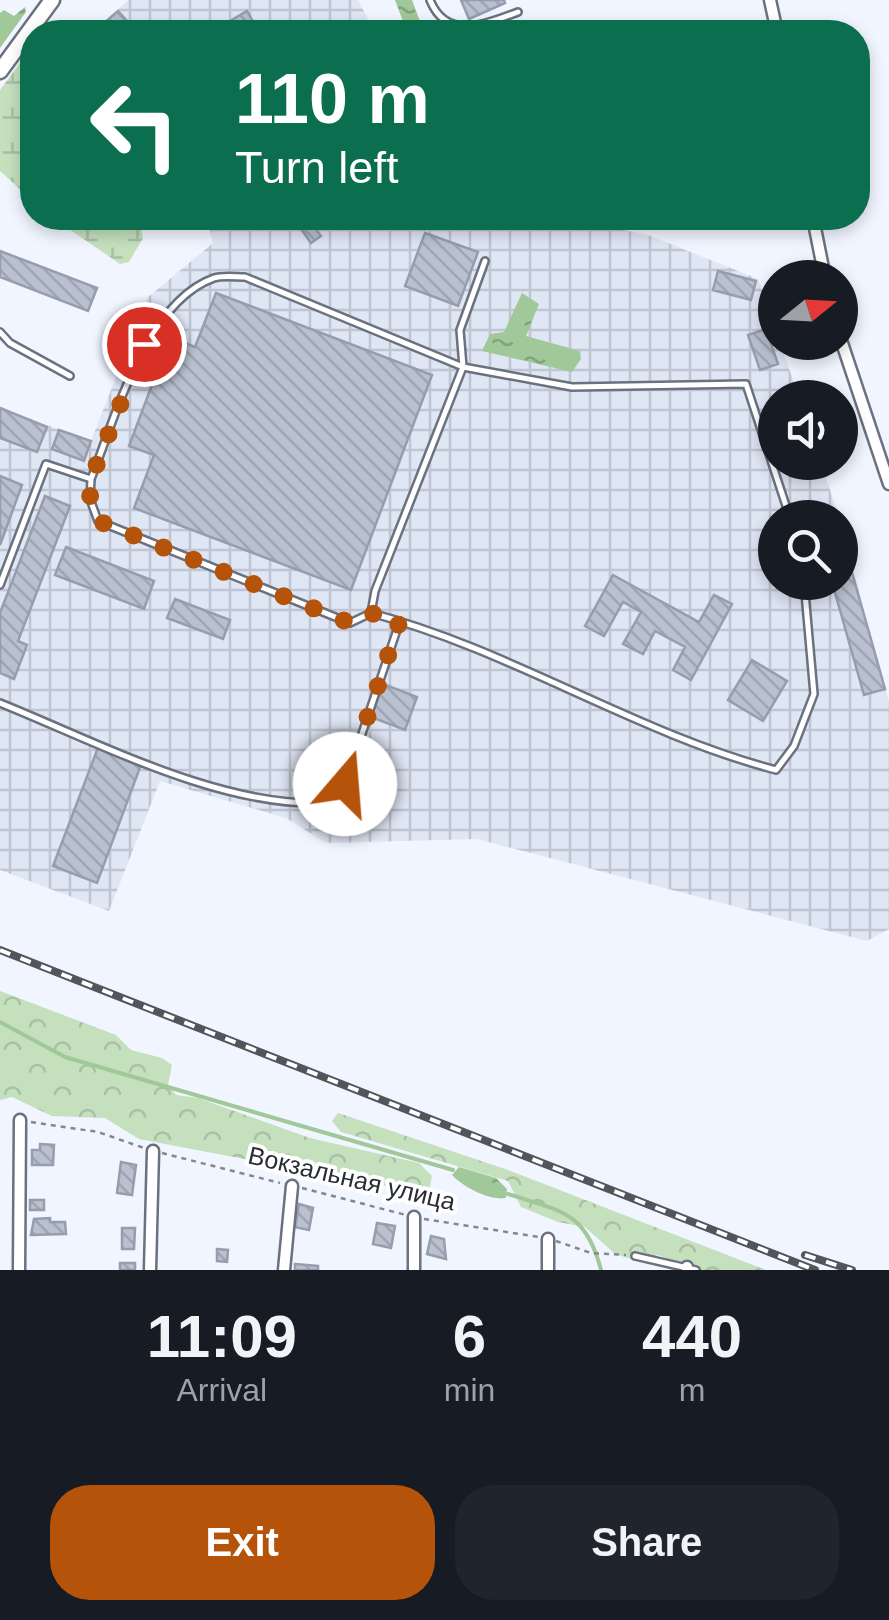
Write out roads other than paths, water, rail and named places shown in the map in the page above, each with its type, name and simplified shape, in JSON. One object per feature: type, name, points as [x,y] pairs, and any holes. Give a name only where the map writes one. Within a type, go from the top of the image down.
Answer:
[{"type":"street","points":[[0,71],[20,44]]},
{"type":"street","points":[[815,230],[821,260]]},
{"type":"street","points":[[848,360],[889,484]]},
{"type":"street","points":[[19,1270],[20,1120]]},
{"type":"street","points":[[150,1270],[152,1150]]},
{"type":"street","points":[[284,1270],[292,1186]]},
{"type":"street","points":[[414,1217],[414,1270]]},
{"type":"street","points":[[548,1238],[548,1270]]},
{"type":"lane","points":[[430,0],[445,20]]},
{"type":"lane","points":[[489,20],[518,12]]},
{"type":"lane","points":[[370,613],[375,591],[463,367],[460,330],[485,260]]},
{"type":"lane","points":[[784,500],[746,384],[572,387],[463,367],[246,277],[217,276],[193,289],[144,344],[91,479],[90,499],[98,521],[350,623],[370,613],[400,620],[472,646],[648,725],[776,770],[794,746],[814,694],[806,600]]},
{"type":"lane","points":[[0,332],[10,343],[70,376]]},
{"type":"lane","points":[[0,585],[46,464],[91,479]]},
{"type":"lane","points":[[0,703],[197,780],[286,804],[324,803],[345,784],[400,620]]},
{"type":"lane","points":[[635,1256],[690,1269]]},
{"type":"water","points":[[395,0],[412,0],[420,20],[402,20]]},
{"type":"water","points":[[25,7],[26,12],[0,48],[0,13],[4,10],[14,16]]},
{"type":"water","points":[[522,293],[539,304],[526,336],[580,351],[581,359],[572,372],[482,351],[490,334],[504,332]]},
{"type":"water","points":[[459,1167],[496,1178],[507,1189],[506,1198],[485,1195],[463,1184],[452,1175]]},
{"type":"waterway","points":[[0,1022],[65,1057],[453,1170]]},
{"type":"waterway","points":[[508,1194],[568,1216],[587,1236],[601,1270]]},
{"type":"railway","points":[[0,950],[815,1270]]},
{"type":"railway","points":[[805,1255],[852,1270]]}]
